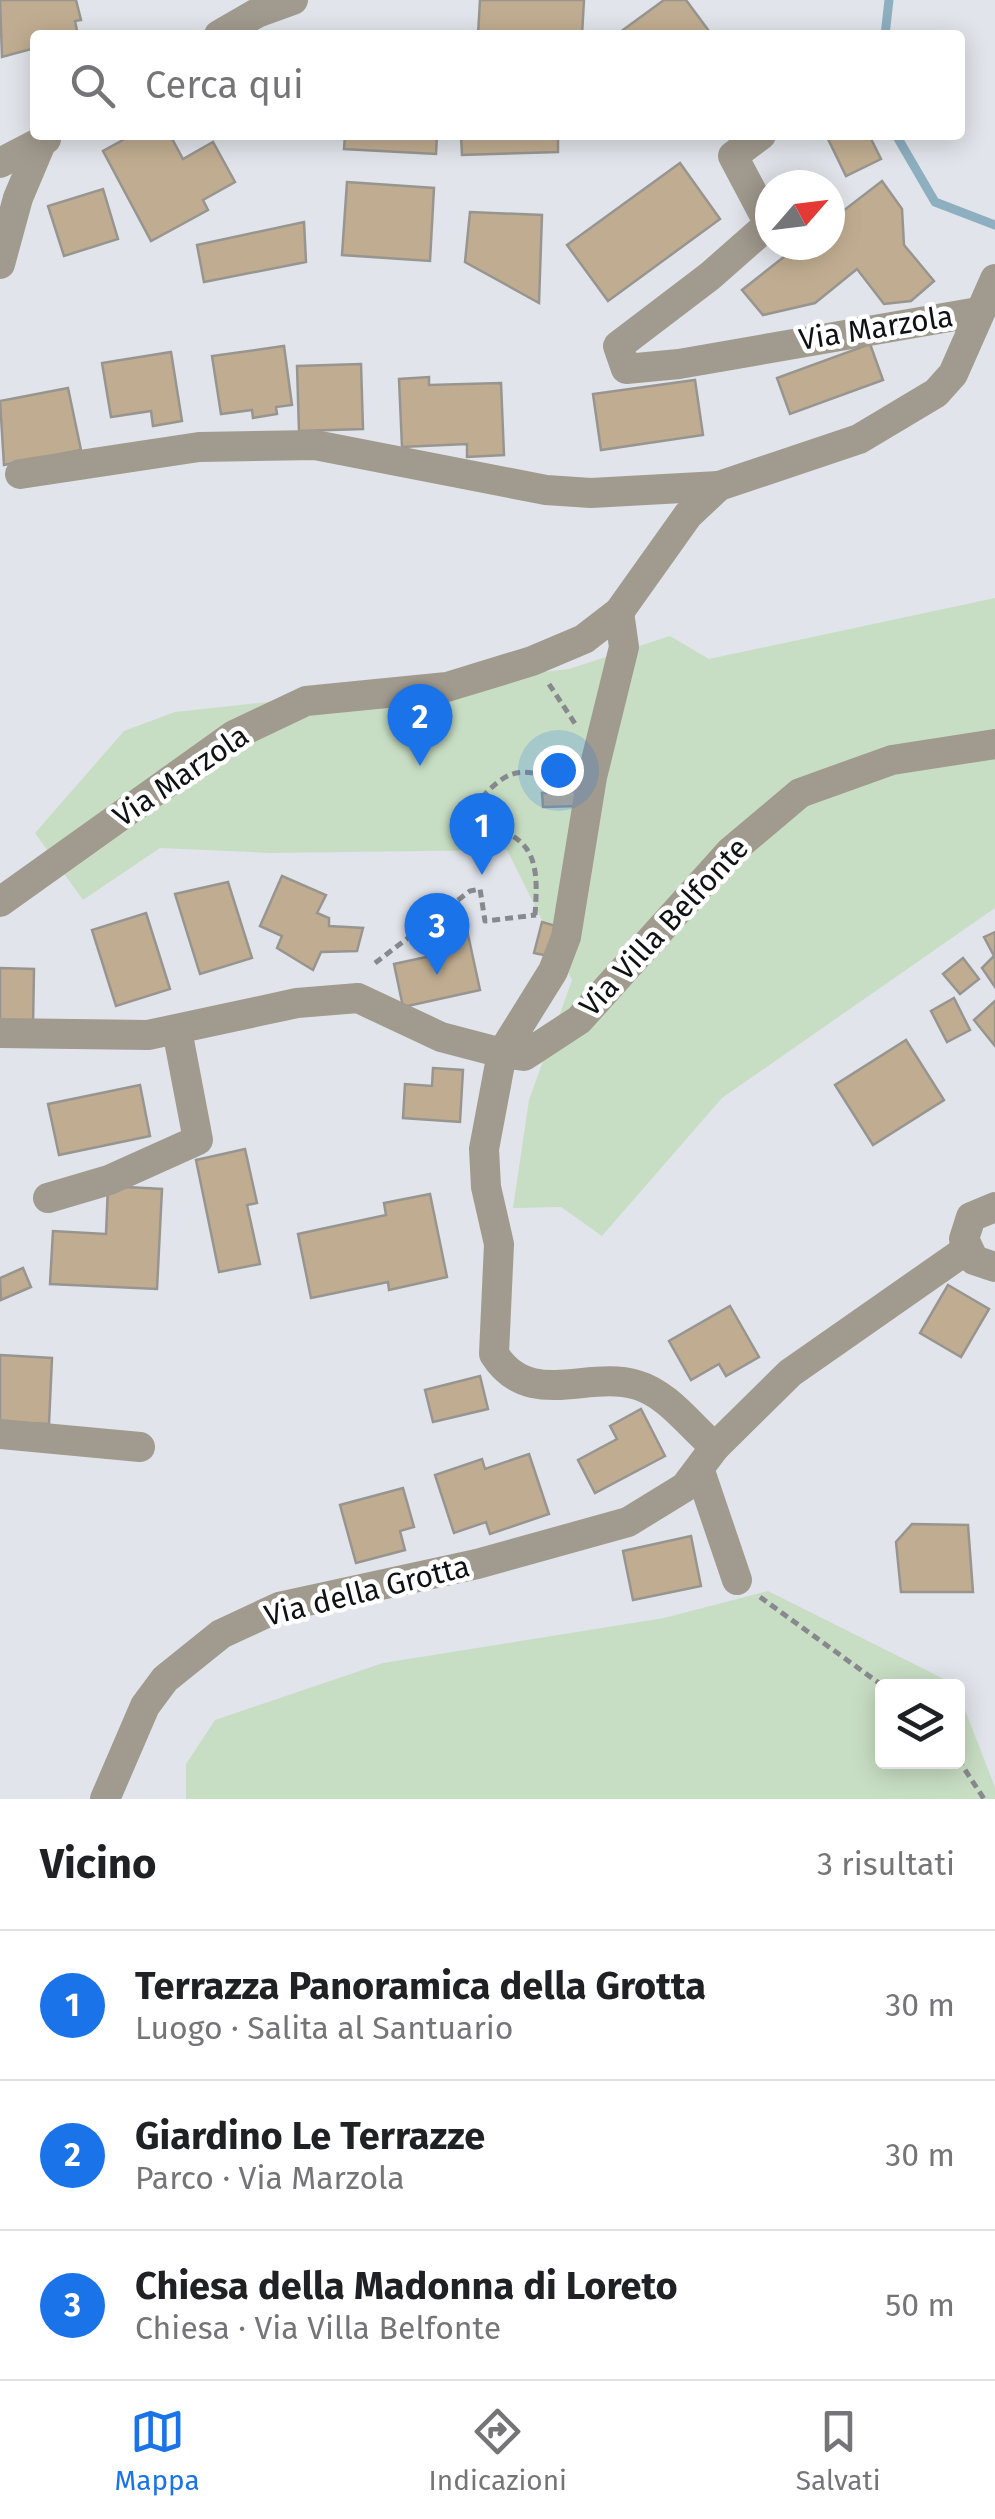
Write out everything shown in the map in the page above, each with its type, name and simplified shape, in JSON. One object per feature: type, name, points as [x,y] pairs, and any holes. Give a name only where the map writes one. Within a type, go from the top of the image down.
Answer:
[{"type":"street","points":[[228,30],[257,13],[293,0]]},
{"type":"street","points":[[0,163],[43,140]]},
{"type":"street","points":[[0,264],[18,198],[46,140]]},
{"type":"street","name":"Via Marzola","points":[[754,140],[733,156],[769,224],[710,276],[618,346],[626,369],[678,364],[978,312]]},
{"type":"street","name":"Via Marzola","points":[[20,474],[199,446],[315,445],[546,490],[591,493],[719,486],[859,439],[936,393],[953,374],[995,279]]},
{"type":"street","name":"Via Marzola","points":[[0,902],[234,735],[306,701],[448,687],[532,662],[584,638],[618,612],[688,515],[719,486]]},
{"type":"street","points":[[618,612],[624,646],[592,777],[570,910],[552,971],[503,1060],[484,1148],[486,1188],[499,1244],[494,1354],[518,1379],[549,1387],[631,1383],[655,1391],[708,1459],[737,1580]]},
{"type":"street","name":"Via Villa Belfonte","points":[[350,993],[392,1023],[503,1060],[524,1056],[579,1020],[730,852],[800,793],[892,760],[995,744]]},
{"type":"street","points":[[0,1034],[148,1035],[350,993]]},
{"type":"street","points":[[48,1198],[109,1180],[198,1140],[177,1030]]},
{"type":"street","points":[[995,1207],[971,1217],[965,1227],[966,1250],[974,1260],[995,1268]]},
{"type":"street","name":"Via della Grotta","points":[[105,1799],[145,1706],[165,1679],[220,1634],[279,1607],[477,1564],[628,1522],[664,1502],[790,1373],[966,1250]]},
{"type":"street","points":[[0,1434],[140,1447]]},
{"type":"path","points":[[532,662],[581,733]]},
{"type":"path","points":[[535,915],[538,873],[532,854],[502,830],[487,826],[484,794],[499,779],[520,769],[559,779],[568,769]]},
{"type":"path","points":[[350,993],[470,891],[480,889],[486,921],[570,910]]},
{"type":"path","points":[[737,1580],[875,1681]]},
{"type":"path","points":[[964,1769],[984,1799]]},
{"type":"green space","points":[[995,598],[995,908],[722,1098],[602,1236],[561,1207],[513,1208],[529,1100],[572,980],[507,850],[270,853],[160,848],[83,900],[35,833],[124,731],[175,712],[569,669],[670,636],[709,659]]},
{"type":"green space","points":[[768,1591],[944,1679],[875,1679],[875,1769],[965,1769],[965,1710],[995,1787],[995,1799],[186,1799],[186,1764],[215,1720],[383,1663],[664,1618]]},
{"type":"building","points":[[0,0],[76,0],[81,20],[75,21],[77,30],[30,30],[30,49],[2,57]]},
{"type":"building","points":[[480,0],[584,0],[582,30],[478,30]]},
{"type":"building","points":[[664,0],[686,0],[708,30],[623,30]]},
{"type":"building","points":[[123,140],[173,140],[183,159],[213,142],[235,182],[203,200],[208,210],[151,241],[103,151]]},
{"type":"building","points":[[345,140],[437,140],[436,154],[344,149]]},
{"type":"building","points":[[461,140],[558,140],[558,152],[462,155]]},
{"type":"building","points":[[828,140],[872,140],[881,159],[846,176]]},
{"type":"building","points":[[680,163],[720,219],[608,301],[567,245]]},
{"type":"building","points":[[882,181],[902,209],[904,245],[934,281],[911,301],[884,304],[857,269],[815,303],[763,315],[742,290],[780,260],[845,260],[845,209]]},
{"type":"building","points":[[347,182],[434,188],[430,261],[342,255]]},
{"type":"building","points":[[103,189],[118,239],[64,256],[48,206]]},
{"type":"building","points":[[470,212],[542,215],[539,303],[465,262]]},
{"type":"building","points":[[304,222],[306,262],[204,282],[197,245]]},
{"type":"building","points":[[870,344],[883,380],[790,414],[777,378]]},
{"type":"building","points":[[284,346],[292,405],[276,407],[277,414],[253,418],[252,410],[221,414],[212,356]]},
{"type":"building","points":[[171,352],[182,421],[153,426],[151,411],[111,417],[102,363]]},
{"type":"building","points":[[361,364],[363,429],[299,431],[297,366]]},
{"type":"building","points":[[429,377],[429,385],[501,383],[504,455],[467,457],[467,444],[402,447],[399,379]]},
{"type":"building","points":[[695,380],[703,435],[601,450],[593,394]]},
{"type":"building","points":[[68,388],[81,450],[4,465],[0,401]]},
{"type":"building","points":[[579,791],[579,806],[543,807],[542,793]]},
{"type":"building","points":[[282,876],[326,895],[317,913],[329,918],[329,926],[363,928],[357,951],[321,952],[313,970],[277,948],[282,936],[260,926]]},
{"type":"building","points":[[228,882],[252,958],[200,974],[175,894]]},
{"type":"building","points":[[146,913],[170,989],[116,1006],[92,930]]},
{"type":"building","points":[[542,922],[556,926],[549,956],[534,953]]},
{"type":"building","points":[[467,930],[480,990],[403,1007],[394,964],[440,954],[436,936]]},
{"type":"building","points":[[995,932],[995,987],[982,968],[994,956],[984,937]]},
{"type":"building","points":[[963,958],[979,979],[960,994],[943,974]]},
{"type":"building","points":[[0,968],[34,969],[33,1026],[0,1025]]},
{"type":"building","points":[[954,998],[970,1030],[947,1042],[931,1011]]},
{"type":"building","points":[[995,1001],[995,1046],[974,1020]]},
{"type":"building","points":[[906,1040],[944,1100],[873,1145],[835,1085]]},
{"type":"building","points":[[433,1068],[463,1070],[460,1122],[403,1118],[405,1084],[432,1086]]},
{"type":"building","points":[[140,1085],[150,1136],[59,1155],[48,1104]]},
{"type":"building","points":[[245,1149],[257,1203],[247,1205],[260,1264],[219,1272],[196,1160]]},
{"type":"building","points":[[108,1186],[162,1189],[157,1289],[50,1284],[53,1231],[106,1234]]},
{"type":"building","points":[[430,1194],[447,1277],[389,1290],[388,1282],[311,1298],[298,1234],[386,1215],[384,1203]]},
{"type":"building","points":[[23,1268],[31,1287],[1,1300],[0,1278]]},
{"type":"building","points":[[948,1285],[989,1309],[961,1357],[920,1333]]},
{"type":"building","points":[[730,1306],[759,1357],[726,1376],[719,1364],[691,1380],[669,1341]]},
{"type":"building","points":[[0,1355],[52,1358],[49,1424],[0,1422]]},
{"type":"building","points":[[480,1376],[488,1409],[433,1422],[425,1390]]},
{"type":"building","points":[[641,1409],[665,1456],[595,1493],[578,1460],[617,1439],[610,1426]]},
{"type":"building","points":[[529,1454],[549,1514],[490,1534],[486,1522],[454,1533],[435,1475],[482,1459],[485,1469]]},
{"type":"building","points":[[403,1488],[414,1527],[400,1531],[405,1550],[356,1563],[340,1505]]},
{"type":"building","points":[[912,1524],[968,1525],[973,1592],[901,1592],[896,1542]]},
{"type":"building","points":[[691,1536],[701,1586],[633,1600],[623,1551]]},
{"type":"waterway","points":[[886,30],[889,0]]},
{"type":"waterway","points":[[899,140],[935,202],[995,225]]},
{"type":"place","name":"Giardino Le Terrazze","points":[[420,766]]},
{"type":"place","name":"Terrazza Panoramica della Grotta","points":[[482,875]]},
{"type":"place","name":"Chiesa della Madonna di Loreto","points":[[437,975]]}]
